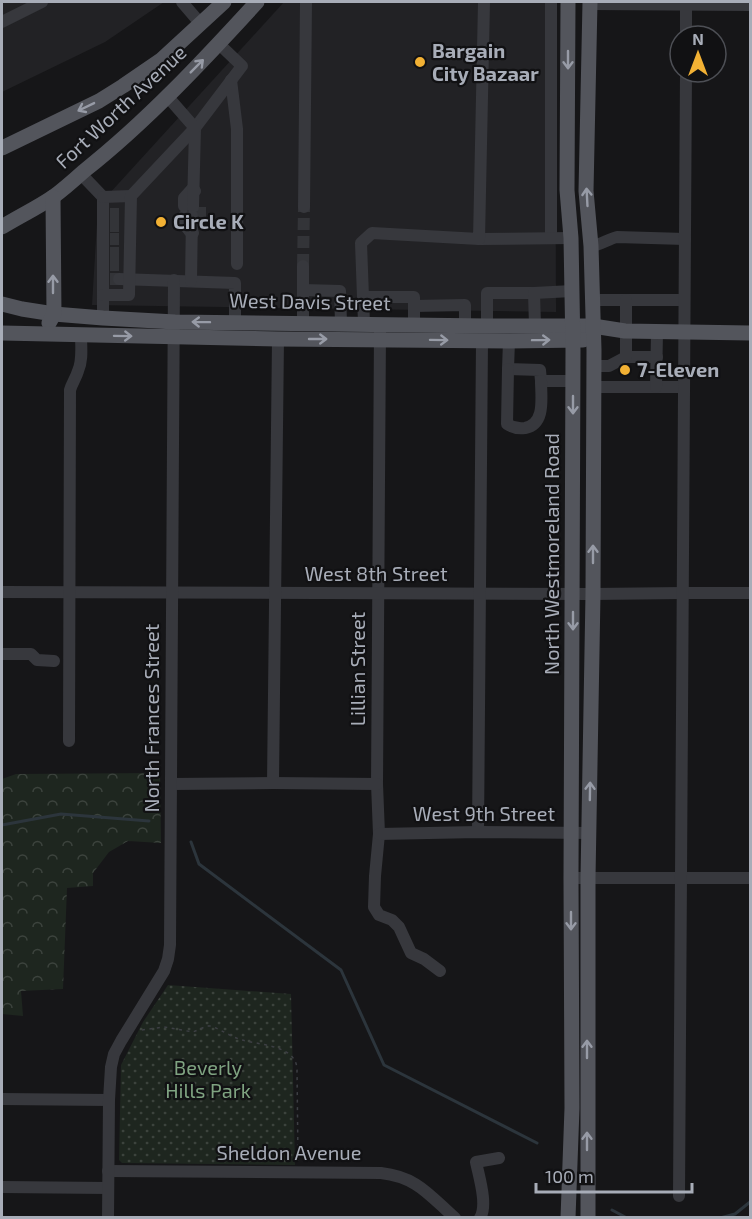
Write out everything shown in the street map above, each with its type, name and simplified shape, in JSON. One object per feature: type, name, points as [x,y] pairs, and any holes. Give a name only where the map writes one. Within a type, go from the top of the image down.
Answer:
[{"type":"main road","name":"Fort Worth Avenue","points":[[2,148],[99,101],[123,86],[161,60],[224,2]]},
{"type":"main road","name":"Fort Worth Avenue","points":[[2,227],[53,197],[133,130],[219,44],[257,2]]},
{"type":"main road","points":[[568,2],[590,3]]},
{"type":"main road","name":"North Westmoreland Road","points":[[568,2],[567,190],[571,238],[573,333],[571,878],[579,1107]]},
{"type":"main road","name":"North Westmoreland Road","points":[[579,1107],[588,878],[593,594],[601,387],[601,366],[593,332],[591,242],[586,191],[590,3]]},
{"type":"main road","points":[[200,23],[219,44]]},
{"type":"main road","points":[[35,334],[48,326],[54,314],[53,197]]},
{"type":"main road","points":[[2,212],[9,214],[29,212]]},
{"type":"main road","points":[[571,238],[591,242]]},
{"type":"main road","name":"West Davis Street","points":[[2,304],[54,314],[175,322],[465,325],[509,341],[573,333],[622,331],[750,333]]},
{"type":"main road","name":"West Davis Street","points":[[2,333],[380,339],[485,333],[535,326],[573,333]]},
{"type":"main road","points":[[568,1218],[579,1107]]},
{"type":"main road","points":[[579,1107],[588,1218]]},
{"type":"street","points":[[2,22],[42,2]]},
{"type":"street","points":[[182,2],[200,23]]},
{"type":"street","points":[[304,207],[306,2]]},
{"type":"street","points":[[479,239],[484,2]]},
{"type":"street","points":[[551,238],[551,2],[568,2]]},
{"type":"street","points":[[590,3],[750,5]]},
{"type":"street","points":[[686,3],[686,24]]},
{"type":"street","points":[[103,318],[103,295],[115,279],[116,227],[131,196],[195,128],[242,66],[219,44]]},
{"type":"street","points":[[231,80],[237,129],[237,264]]},
{"type":"street","points":[[678,1196],[686,84]]},
{"type":"street","points":[[167,96],[195,128],[192,212],[184,224],[192,234],[191,281]]},
{"type":"street","points":[[81,174],[103,196],[116,227],[115,279],[129,295],[103,295]]},
{"type":"street","points":[[103,196],[131,196]]},
{"type":"street","points":[[364,323],[361,243],[372,233],[479,239],[571,238]]},
{"type":"street","points":[[591,242],[598,245],[617,237],[685,239]]},
{"type":"street","points":[[303,266],[303,323]]},
{"type":"street","points":[[115,279],[235,283],[235,322]]},
{"type":"street","name":"North Frances Street","points":[[108,1218],[111,1067],[114,1054],[121,1041],[161,977],[168,960],[170,945],[174,280]]},
{"type":"street","points":[[303,290],[340,291],[341,323]]},
{"type":"street","points":[[478,832],[480,594],[487,293],[572,291]]},
{"type":"street","points":[[534,293],[535,326]]},
{"type":"street","points":[[363,297],[414,297],[414,324]]},
{"type":"street","points":[[592,300],[683,300]]},
{"type":"street","points":[[626,300],[622,331],[626,357]]},
{"type":"street","points":[[414,306],[465,305],[465,325]]},
{"type":"street","name":"Lillian Street","points":[[380,323],[377,784],[379,834],[374,907],[379,915],[392,920],[399,927],[411,953],[440,970]]},
{"type":"street","points":[[656,387],[657,332]]},
{"type":"street","points":[[69,741],[70,390],[81,360],[81,335]]},
{"type":"street","points":[[273,783],[278,339]]},
{"type":"street","points":[[508,369],[540,370],[541,410],[539,420],[533,426],[521,429],[507,424],[508,369],[509,341]]},
{"type":"street","points":[[601,366],[626,357],[657,357]]},
{"type":"street","points":[[541,381],[573,381]]},
{"type":"street","points":[[601,387],[683,387]]},
{"type":"street","name":"West 8th Street","points":[[2,592],[750,593]]},
{"type":"street","points":[[2,654],[31,654],[37,660],[54,661]]},
{"type":"street","points":[[172,784],[377,784]]},
{"type":"street","name":"West 9th Street","points":[[379,834],[589,833]]},
{"type":"street","points":[[571,878],[750,878]]},
{"type":"street","points":[[2,1099],[109,1100]]},
{"type":"street","points":[[480,1218],[484,1204],[476,1162],[499,1158]]},
{"type":"street","name":"Sheldon Avenue","points":[[108,1172],[381,1173],[409,1180],[424,1190],[455,1218]]},
{"type":"street","points":[[2,1187],[108,1188]]},
{"type":"path","points":[[139,1030],[164,1027],[193,1032],[211,1026],[243,1040],[266,1044],[292,1056],[296,1060],[297,1069],[298,1165]]},
{"type":"shaded area","points":[[2,2],[164,2],[105,42],[2,92]]},
{"type":"shaded area","points":[[284,2],[555,2],[556,312],[92,305],[98,206]]},
{"type":"green space","points":[[160,773],[161,843],[128,841],[109,852],[93,873],[93,886],[67,888],[63,989],[21,991],[23,1016],[2,1014],[2,779],[16,774]]},
{"type":"green space","name":"Beverly Hills Park","points":[[168,985],[291,994],[295,1165],[122,1163],[119,1160],[121,1065],[143,1022]]},
{"type":"waterway","points":[[2,825],[61,814],[149,821]]},
{"type":"waterway","points":[[191,842],[199,864],[341,970],[384,1065],[537,1143]]},
{"type":"waterway","points":[[720,1218],[735,1214],[750,1202]]},
{"type":"waterway","points":[[612,1210],[627,1218]]},
{"type":"tunnel","points":[[200,207],[200,217]]},
{"type":"tunnel","points":[[303,266],[304,207]]},
{"type":"tunnel","points":[[110,214],[119,214]]},
{"type":"tunnel","points":[[110,226],[119,226]]},
{"type":"tunnel","points":[[110,239],[119,239]]},
{"type":"tunnel","points":[[110,253],[119,253]]},
{"type":"tunnel","points":[[110,265],[119,265]]},
{"type":"tunnel","points":[[110,279],[119,279]]},
{"type":"place","name":"Bargain City Bazaar","points":[[420,62]]},
{"type":"place","name":"Circle K","points":[[161,222]]},
{"type":"place","name":"7-Eleven","points":[[625,370]]}]
